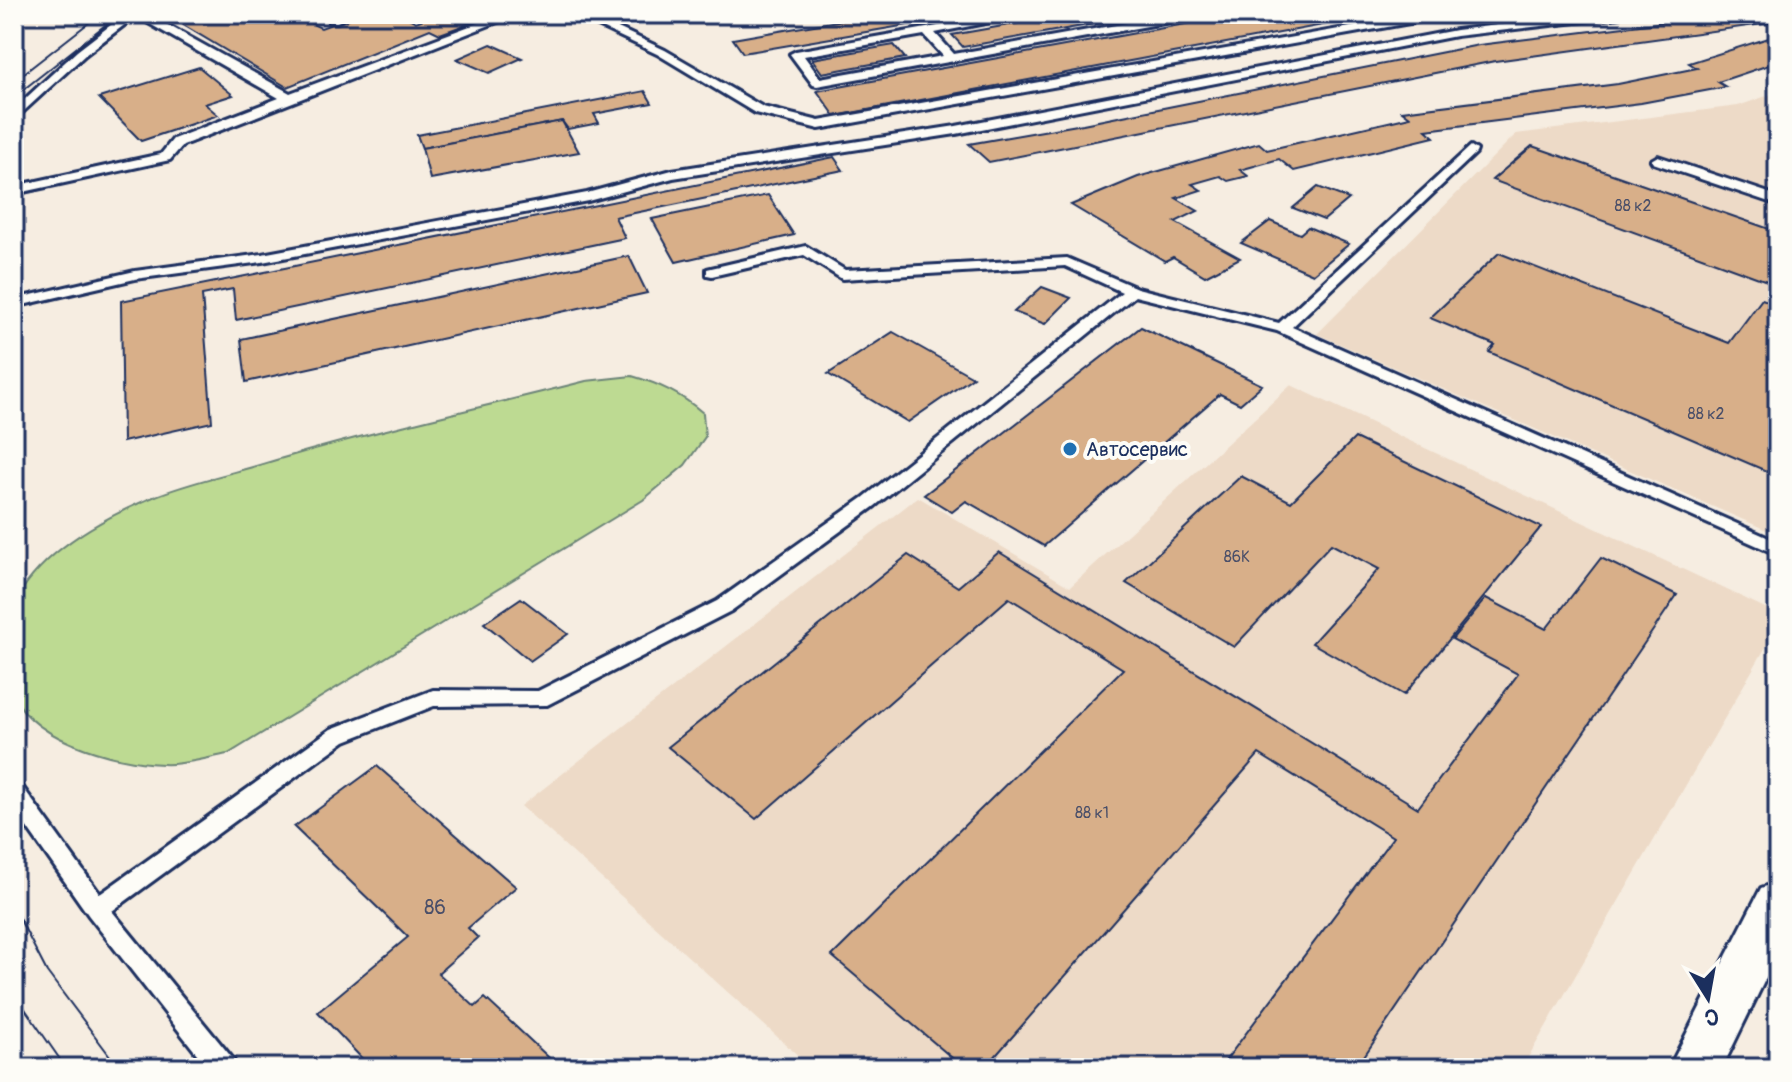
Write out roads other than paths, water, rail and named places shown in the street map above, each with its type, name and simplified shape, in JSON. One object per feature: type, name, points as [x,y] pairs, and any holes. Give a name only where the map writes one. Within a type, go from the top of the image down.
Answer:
[{"type":"street","points":[[1695,1068],[1778,903]]},
{"type":"lane","points":[[14,116],[81,53],[132,14]]},
{"type":"lane","points":[[140,14],[289,98]]},
{"type":"lane","points":[[333,20],[348,14]]},
{"type":"lane","points":[[14,190],[165,157],[178,142],[512,14]]},
{"type":"lane","points":[[579,14],[661,52],[759,110],[819,125],[944,105],[1108,72],[1431,15],[1456,33]]},
{"type":"lane","points":[[1025,14],[796,54],[817,82],[1197,14]]},
{"type":"lane","points":[[14,303],[135,275],[262,258],[588,197],[672,174],[942,133],[1456,33],[1619,14]]},
{"type":"lane","points":[[927,31],[951,58]]},
{"type":"lane","points":[[1282,328],[1471,150]]},
{"type":"lane","points":[[1658,160],[1778,201]]},
{"type":"lane","points":[[712,272],[806,250],[842,275],[1067,262],[1132,291],[1282,328],[1778,549]]},
{"type":"lane","points":[[97,909],[338,735],[433,698],[540,699],[724,606],[869,502],[1132,291]]},
{"type":"lane","points":[[14,792],[97,909],[224,1068]]},
{"type":"tram line","points":[[14,81],[100,14]]},
{"type":"tram line","points":[[14,97],[119,14]]},
{"type":"tram line","points":[[14,908],[47,972],[119,1068]]},
{"type":"tram line","points":[[14,993],[66,1068]]},
{"type":"place","name":"Автосервис","points":[[1070,449]]}]
